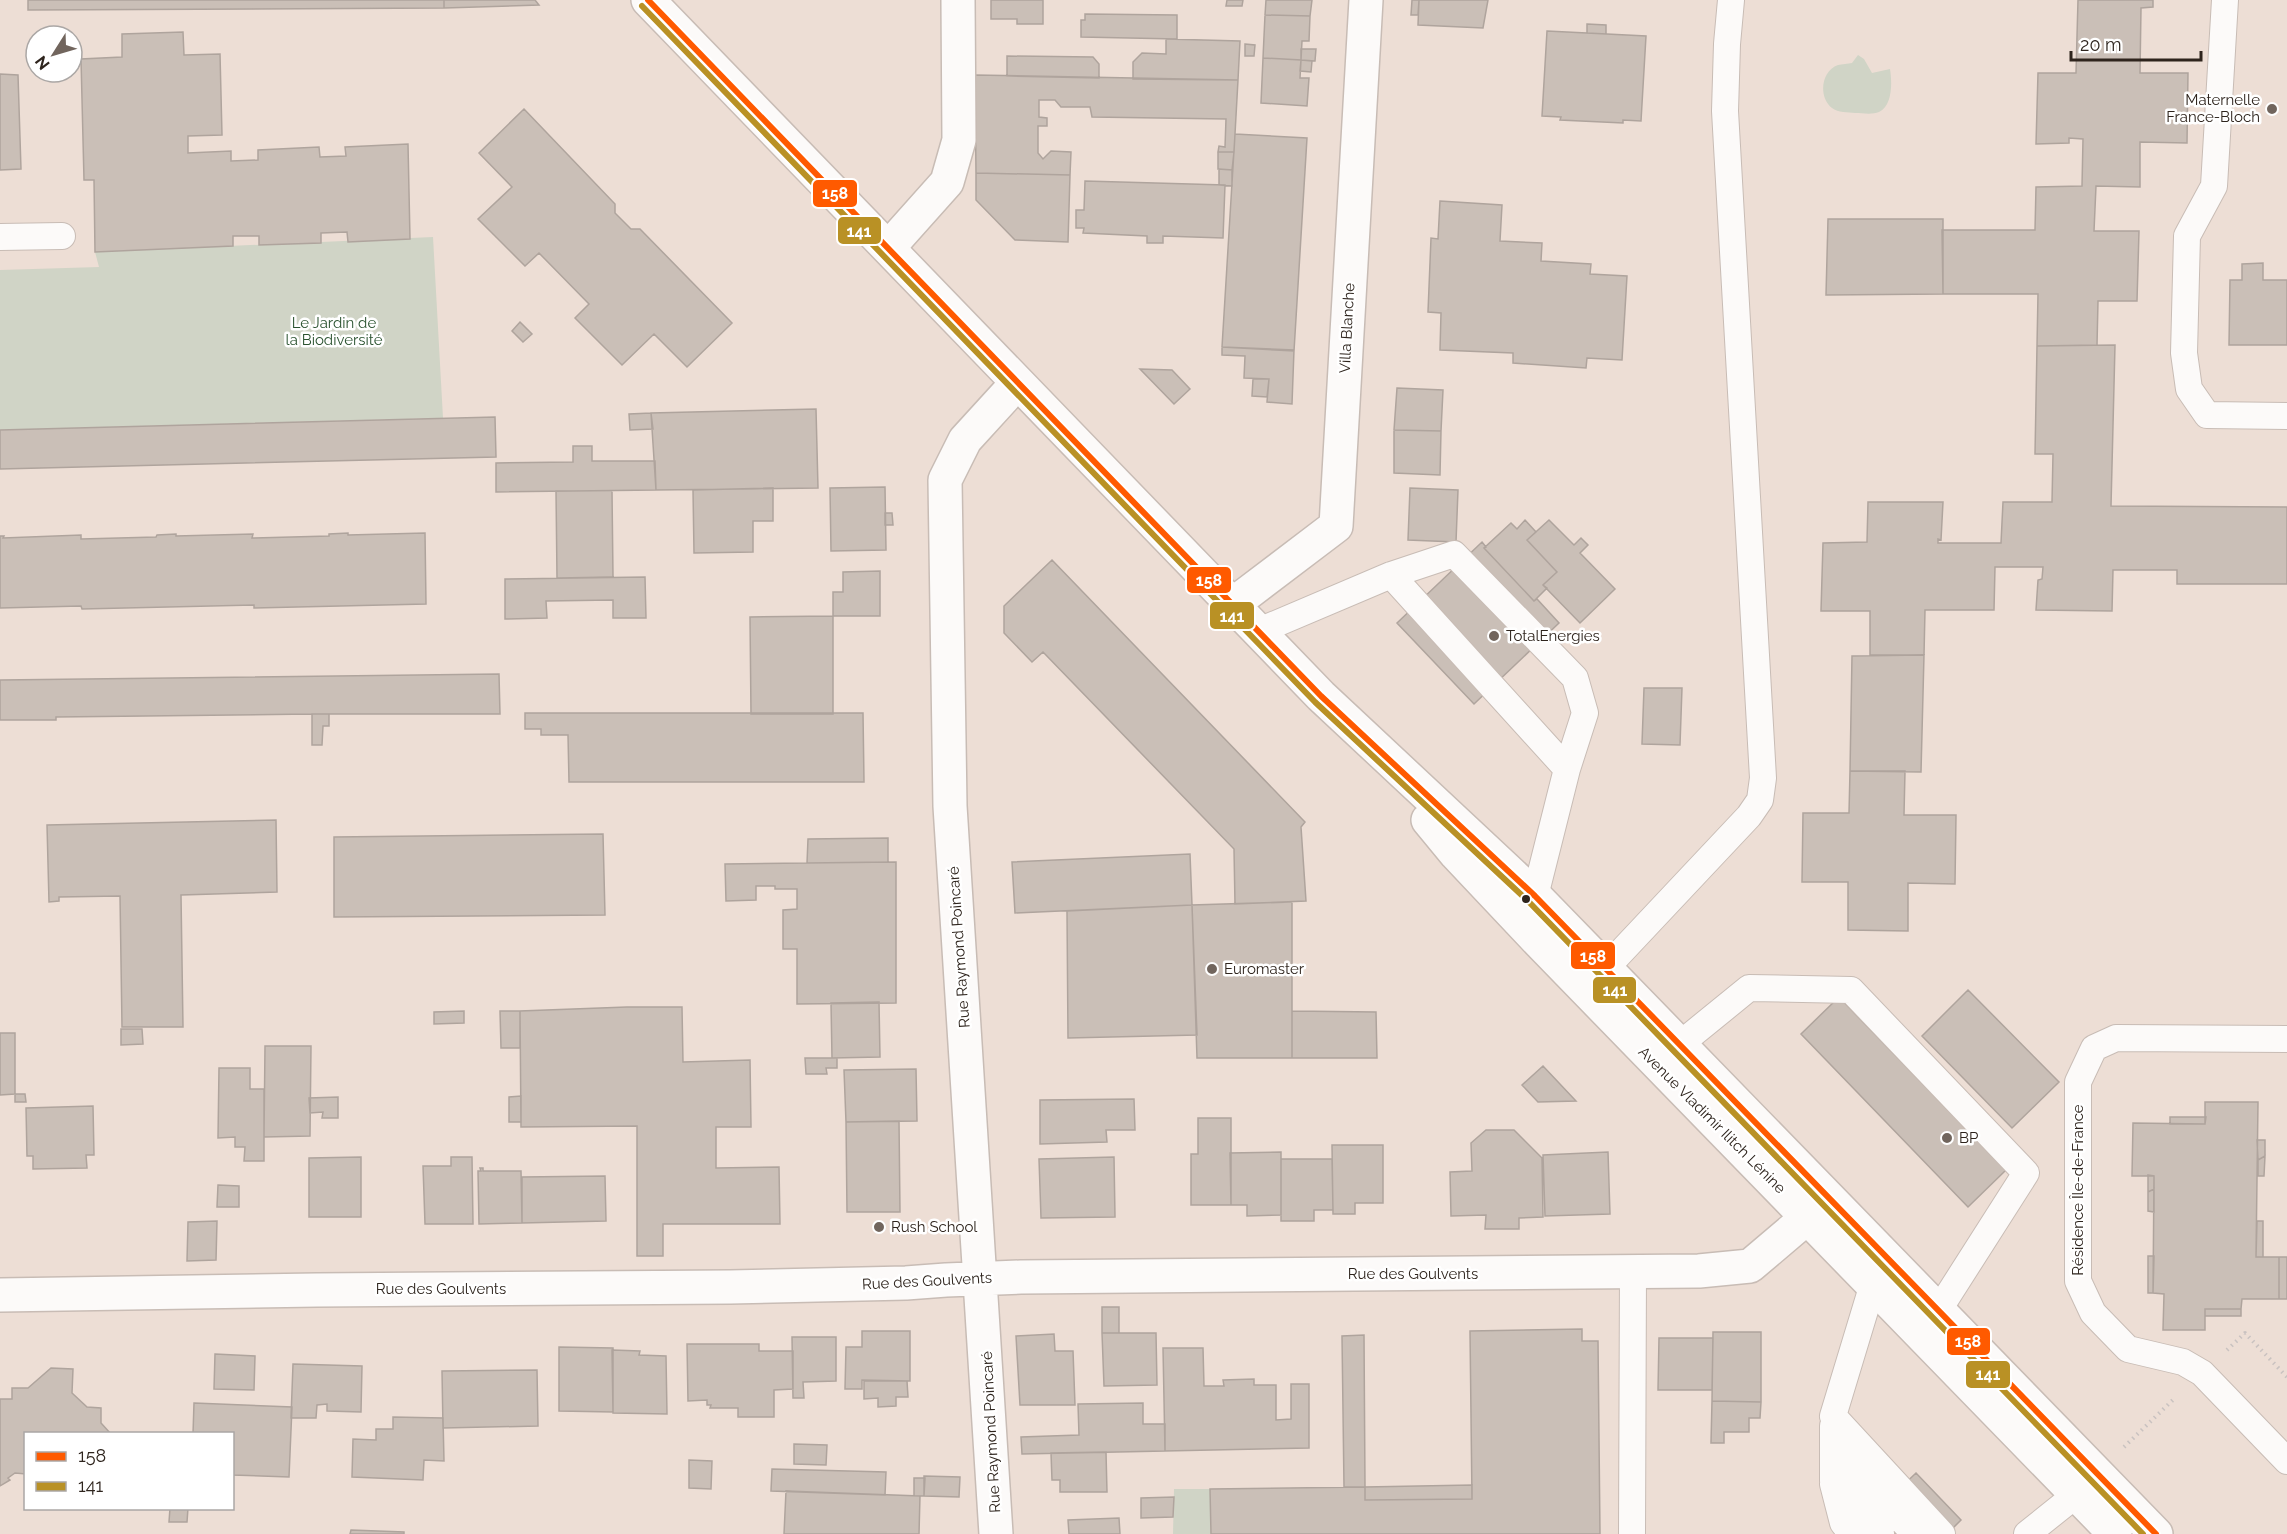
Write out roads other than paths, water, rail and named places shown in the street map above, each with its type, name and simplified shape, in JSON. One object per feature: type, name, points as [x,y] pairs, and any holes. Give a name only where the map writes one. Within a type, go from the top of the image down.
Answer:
[{"type":"street","name":"Avenue Vladimir Ilitch Lénine","points":[[648,0],[1321,696],[1536,896],[1606,968],[1679,1045],[1819,1208],[1873,1284],[2115,1534]]},
{"type":"street","points":[[889,247],[947,182],[960,140],[958,0]]},
{"type":"street","name":"Villa Blanche","points":[[1232,605],[1336,526],[1366,0]]},
{"type":"street","name":"Rue Raymond Poincaré","points":[[996,1534],[950,806],[945,480],[965,440],[1017,383]]},
{"type":"street","name":"Avenue Vladimir Ilitch Lénine","points":[[1321,696],[1456,854],[1540,944],[1819,1208],[1938,1311],[2156,1534]]},
{"type":"street","name":"Rue des Goulvents","points":[[0,1295],[730,1287],[906,1283],[981,1278],[1699,1271],[1750,1266],[1819,1208]]},
{"type":"lane","points":[[1606,968],[1749,816],[1760,800],[1763,778],[1725,111],[1731,0]]},
{"type":"lane","points":[[2225,0],[2214,186],[2187,236],[2184,353],[2189,389],[2207,415],[2287,416]]},
{"type":"lane","points":[[0,237],[62,236]]},
{"type":"lane","points":[[1258,631],[1391,574],[1454,554],[1575,678],[1585,713],[1567,769],[1536,896]]},
{"type":"lane","points":[[1391,574],[1567,769]]},
{"type":"lane","points":[[1679,1045],[1749,988],[1851,990],[2026,1173],[1938,1311]]},
{"type":"lane","name":"Résidence Île-de-France","points":[[2287,1039],[2116,1038],[2094,1048],[2078,1082],[2078,1281],[2092,1313],[2128,1349],[2183,1362],[2202,1373],[2287,1461]]},
{"type":"lane","points":[[1632,1534],[1633,1272]]},
{"type":"lane","points":[[1852,1534],[1843,1523],[1833,1481],[1833,1416],[1873,1284]]},
{"type":"lane","points":[[1833,1416],[1858,1474],[1915,1534]]},
{"type":"lane","points":[[1833,1416],[1942,1534]]},
{"type":"lane","points":[[1833,1481],[1881,1534]]},
{"type":"lane","points":[[2027,1534],[2077,1494]]},
{"type":"place","name":"Maternelle France-Bloch","points":[[2272,109]]},
{"type":"place","name":"TotalEnergies","points":[[1494,636]]},
{"type":"place","name":"Euromaster","points":[[1212,969]]},
{"type":"place","name":"BP","points":[[1947,1138]]},
{"type":"place","name":"Rush School","points":[[879,1227]]},
{"type":"park label","name":"Le Jardin de la Biodiversité","points":[[334,332]]}]
